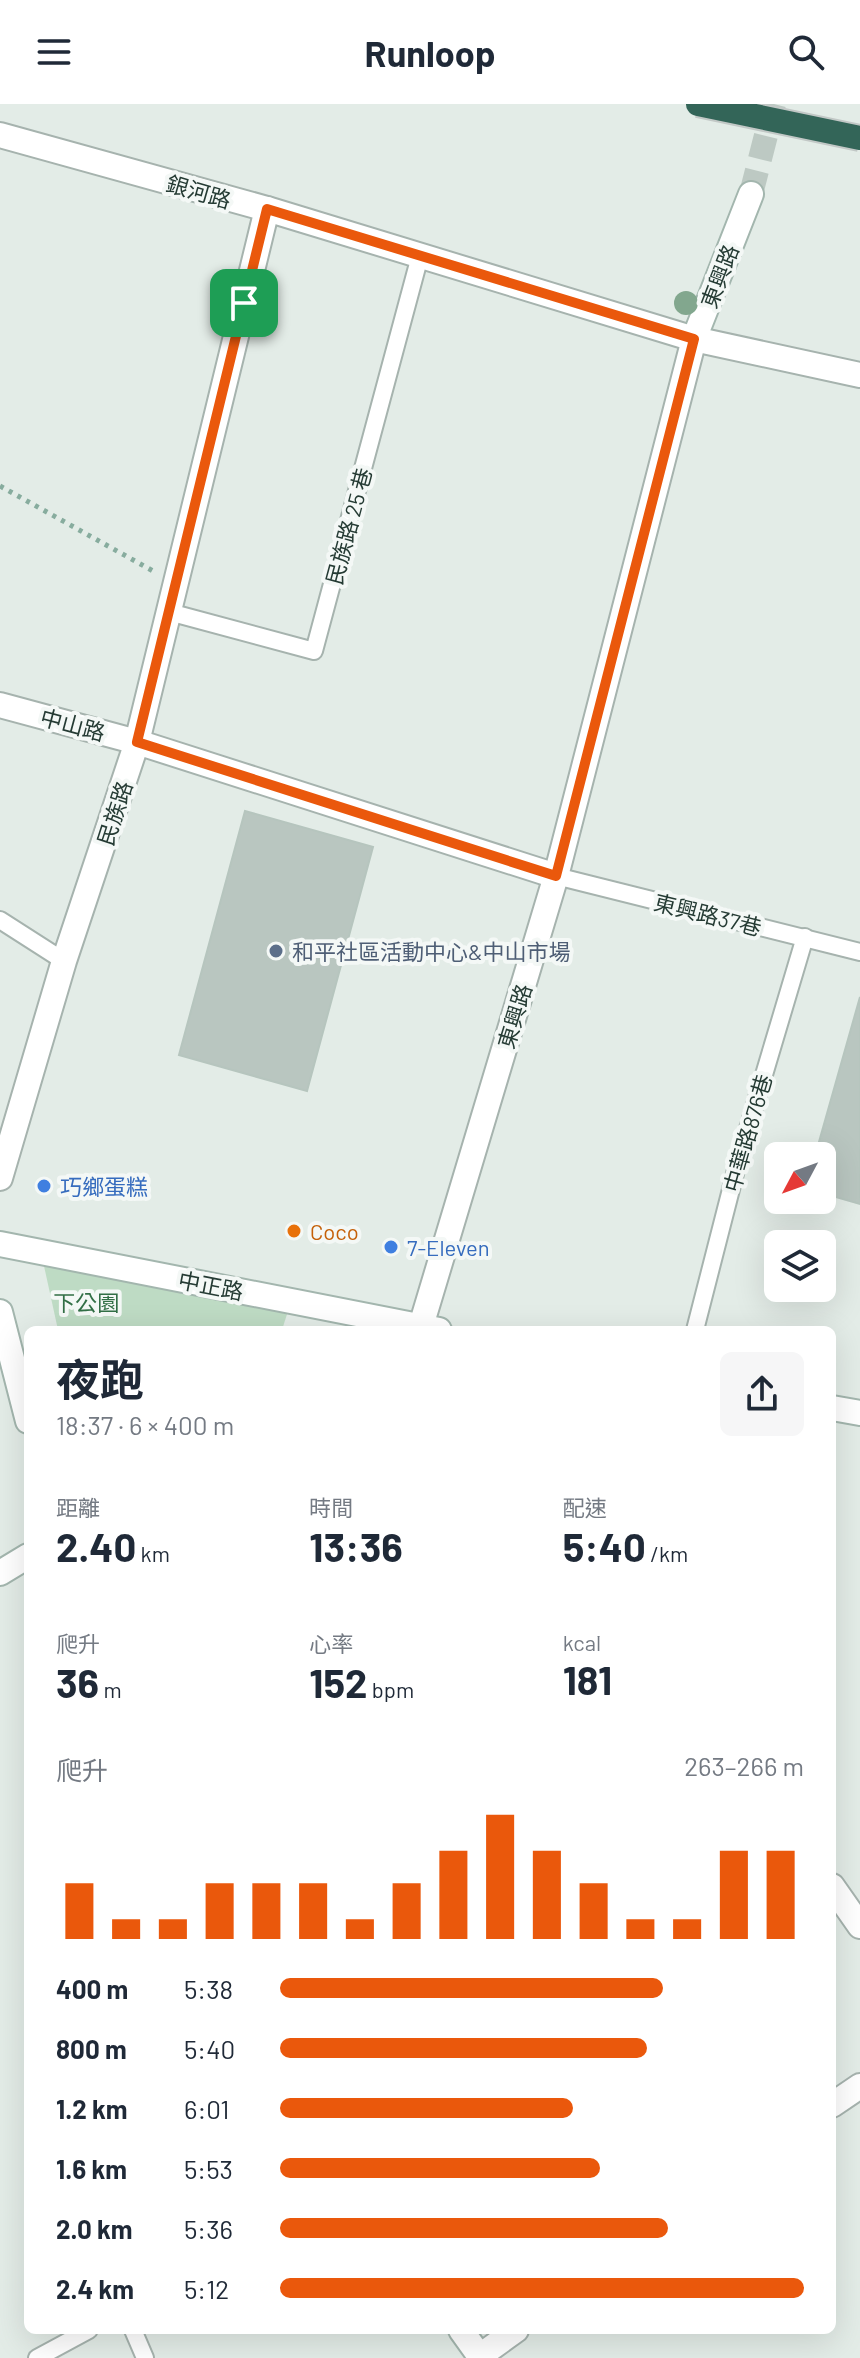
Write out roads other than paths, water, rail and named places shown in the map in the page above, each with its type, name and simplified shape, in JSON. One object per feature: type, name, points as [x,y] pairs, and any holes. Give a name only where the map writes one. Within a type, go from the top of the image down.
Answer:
[{"type":"highway","points":[[698,104],[860,138]]},
{"type":"street","name":"銀河路","points":[[0,135],[267,209],[694,339],[860,375]]},
{"type":"street","name":"東興路","points":[[426,1326],[556,876],[694,339],[751,194]]},
{"type":"street","name":"民族路","points":[[0,1178],[64,961],[137,742],[267,209]]},
{"type":"street","name":"中山路","points":[[0,705],[137,742],[556,876]]},
{"type":"street","name":"中正路","points":[[0,1244],[410,1326]]},
{"type":"street","points":[[0,1312],[24,1405]]},
{"type":"street","points":[[836,1409],[860,1413]]},
{"type":"street","points":[[0,1573],[24,1558]]},
{"type":"street","points":[[836,1892],[860,1926]]},
{"type":"street","points":[[836,2102],[860,2086]]},
{"type":"street","points":[[464,2334],[480,2357],[511,2334]]},
{"type":"lane","name":"民族路 25 巷","points":[[169,612],[314,651],[420,256]]},
{"type":"lane","name":"東興路37巷","points":[[556,876],[860,952]]},
{"type":"lane","points":[[0,920],[64,961]]},
{"type":"lane","name":"中華路876巷","points":[[696,1326],[738,1162],[805,937]]},
{"type":"lane","points":[[37,2358],[82,2334]]},
{"type":"lane","points":[[135,2334],[145,2358]]},
{"type":"tunnel","points":[[751,194],[774,104]]},
{"type":"place","name":"和平社區活動中心&中山市場","points":[[276,951]]},
{"type":"place","name":"巧鄉蛋糕","points":[[44,1186]]},
{"type":"place","name":"Coco","points":[[294,1231]]},
{"type":"place","name":"7-Eleven","points":[[391,1247]]},
{"type":"park label","name":"下公園","points":[[86,1302]]}]
